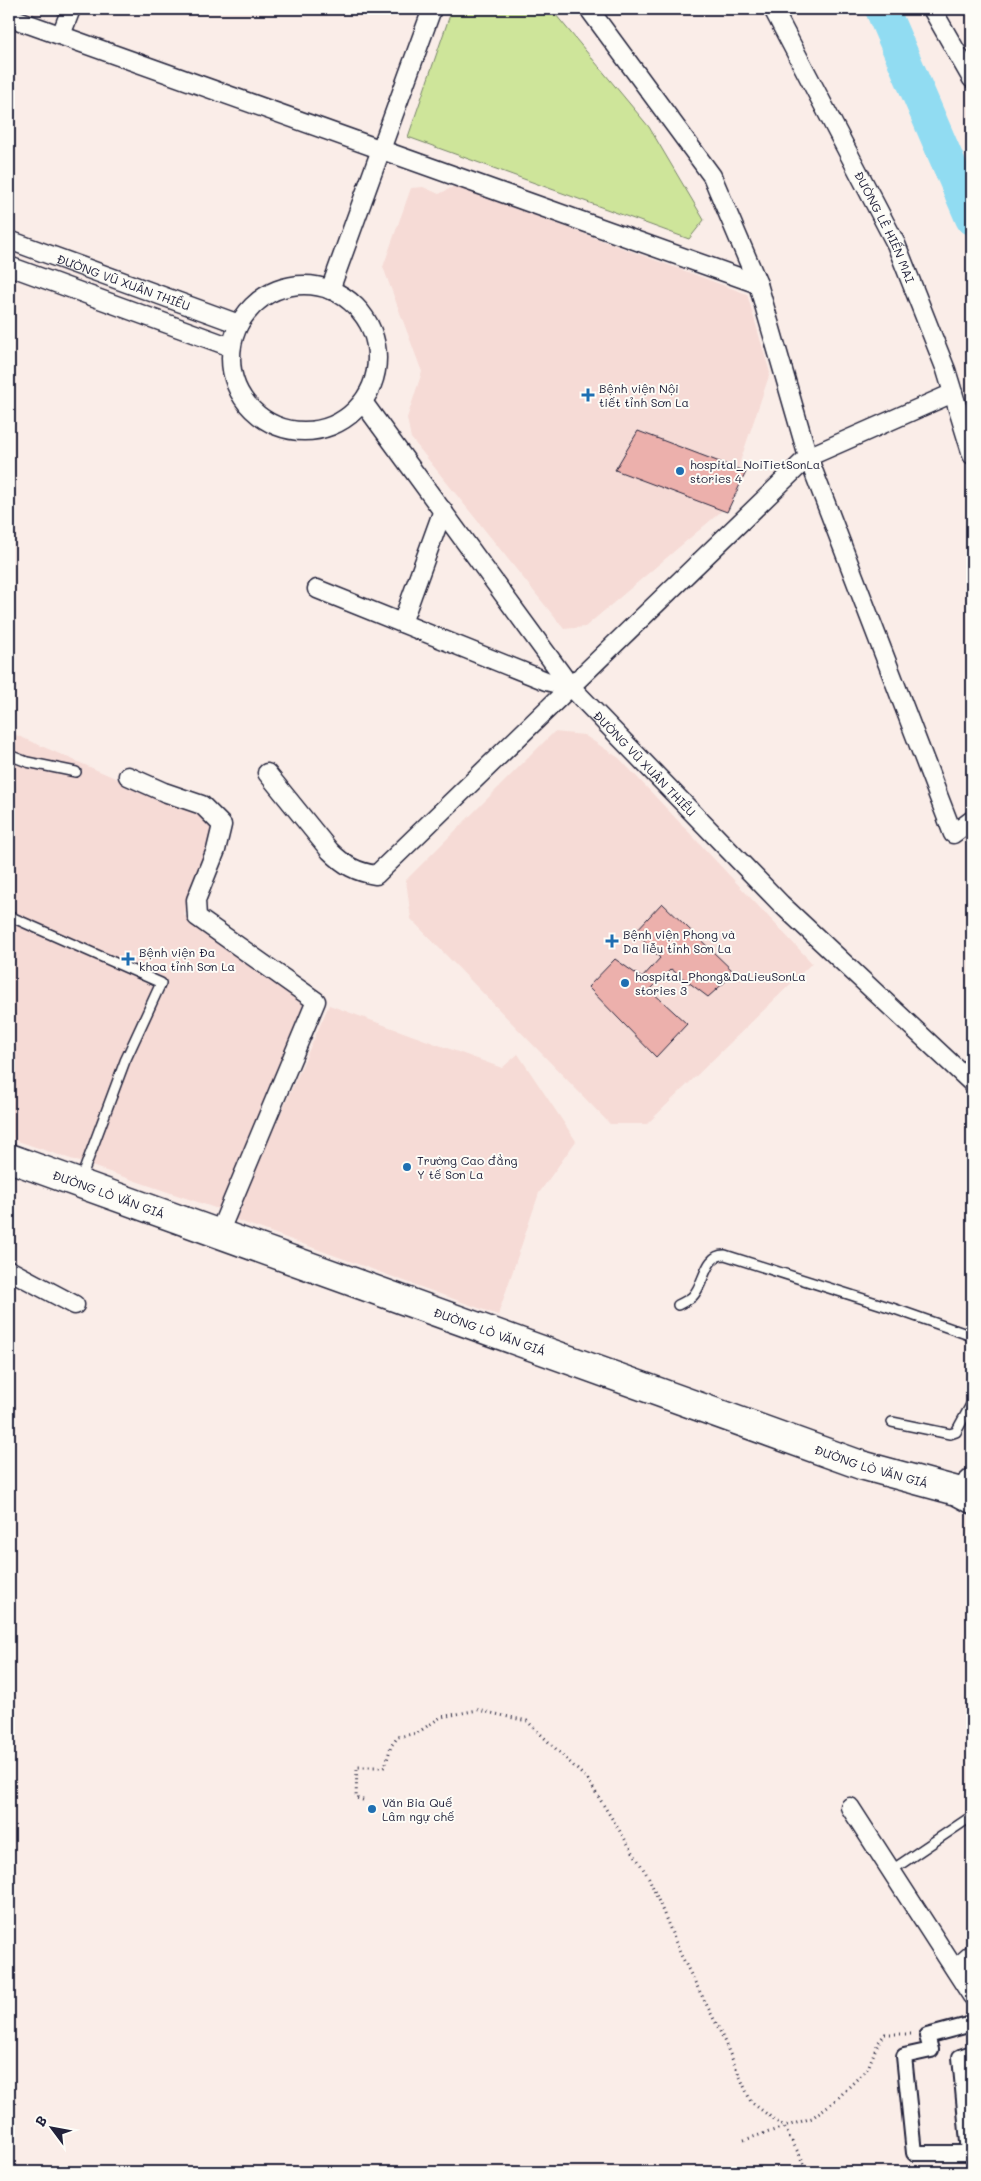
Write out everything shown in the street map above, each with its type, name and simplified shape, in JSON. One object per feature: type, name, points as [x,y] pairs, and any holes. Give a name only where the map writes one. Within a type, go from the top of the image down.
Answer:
[{"type":"highway","name":"ĐƯỜNG LÒ VĂN GIÁ","points":[[9,1158],[851,1462],[967,1489]]},
{"type":"street","points":[[61,35],[70,9]]},
{"type":"street","points":[[330,290],[432,9]]},
{"type":"street","points":[[589,9],[712,176],[758,284],[808,457],[953,834],[972,820]]},
{"type":"street","name":"ĐƯỜNG LÊ HIẾN MAI","points":[[773,9],[896,244],[946,370],[972,456]]},
{"type":"street","points":[[932,9],[972,79]]},
{"type":"street","points":[[9,16],[758,284]]},
{"type":"street","name":"ĐƯỜNG VŨ XUÂN THIỀU","points":[[9,240],[239,324]]},
{"type":"street","name":"ĐƯỜNG VŨ XUÂN THIỀU","points":[[9,266],[231,348]]},
{"type":"street","points":[[297,284],[321,286],[343,295],[361,311],[373,332],[378,356],[374,380],[363,402],[346,418],[324,429],[299,432],[276,426],[255,414],[240,394],[232,372],[231,348],[239,324],[253,305],[273,291],[297,284]]},
{"type":"street","points":[[267,773],[330,851],[342,862],[363,873],[376,875],[808,457],[953,393]]},
{"type":"street","name":"ĐƯỜNG VŨ XUÂN THIỀU","points":[[363,402],[571,687],[782,904],[972,1083]]},
{"type":"street","points":[[402,623],[443,510]]},
{"type":"street","points":[[317,589],[546,681],[571,687]]},
{"type":"street","points":[[128,776],[164,792],[202,805],[222,825],[216,850],[196,900],[197,917],[316,1001],[218,1233]]},
{"type":"street","points":[[9,1270],[75,1305]]},
{"type":"street","points":[[850,1807],[972,1996]]},
{"type":"street","points":[[955,1969],[972,1954]]},
{"type":"street","points":[[972,2024],[926,2036],[930,2050],[904,2056],[914,2153],[969,2153],[960,2057],[972,2053]]},
{"type":"lane","points":[[9,755],[27,762],[76,772]]},
{"type":"lane","points":[[9,916],[161,983],[125,1061],[79,1183]]},
{"type":"lane","points":[[678,1305],[692,1297],[698,1289],[713,1258],[718,1254],[725,1254],[972,1336]]},
{"type":"lane","points":[[892,1422],[950,1434],[956,1432],[962,1424],[972,1403]]},
{"type":"lane","points":[[892,1870],[972,1816]]},
{"type":"path","points":[[363,1800],[356,1798],[357,1766],[385,1767],[391,1746],[398,1737],[417,1733],[440,1717],[478,1710],[526,1721],[588,1780],[649,1878],[681,1955],[720,2029],[751,2102],[784,2127],[809,2172]]},
{"type":"path","points":[[744,2140],[812,2118],[837,2099],[868,2068],[878,2043],[884,2034],[916,2034],[923,2051]]},
{"type":"shaded area","name":"Bệnh viện Nội tiết tỉnh Sơn La","points":[[455,186],[747,294],[770,373],[724,509],[585,627],[564,629],[411,438],[407,418],[422,372],[383,267],[411,188],[423,187],[439,194]]},
{"type":"shaded area","name":"Bệnh viện Đa khoa tỉnh Sơn La","points":[[9,732],[196,813],[210,826],[209,848],[184,915],[310,1003],[221,1210],[9,1138]]},
{"type":"shaded area","name":"Bệnh viện Phong và Da liễu tỉnh Sơn La","points":[[554,732],[584,735],[619,758],[812,963],[647,1124],[610,1124],[411,919],[406,880]]},
{"type":"shaded area","name":"Trường Cao đẳng Y tế Sơn La","points":[[329,1005],[502,1068],[518,1054],[576,1141],[539,1193],[498,1315],[234,1219]]},
{"type":"green space","points":[[452,9],[551,9],[649,127],[704,220],[689,239],[408,137]]},
{"type":"building","name":"hospital_NoiTietSonLa stories 4","points":[[638,431],[746,472],[727,512],[615,470]]},
{"type":"building","name":"hospital_Phong&DaLieuSonLa stories 3","points":[[662,903],[735,973],[708,997],[671,969],[650,990],[687,1024],[656,1057],[588,987],[615,959],[642,978],[660,958],[635,932]]},
{"type":"waterway","points":[[882,9],[972,218]]},
{"type":"place","name":"Bệnh viện Nội tiết tỉnh Sơn La","points":[[588,395]]},
{"type":"place","name":"hospital_NoiTietSonLa stories 4","points":[[680,471]]},
{"type":"place","name":"Bệnh viện Phong và Da liễu tỉnh Sơn La","points":[[612,941]]},
{"type":"place","name":"Bệnh viện Đa khoa tỉnh Sơn La","points":[[128,959]]},
{"type":"place","name":"hospital_Phong&DaLieuSonLa stories 3","points":[[625,983]]},
{"type":"place","name":"Trường Cao đẳng Y tế Sơn La","points":[[407,1167]]},
{"type":"place","name":"Văn Bia Quế Lâm ngự chế","points":[[372,1809]]}]
